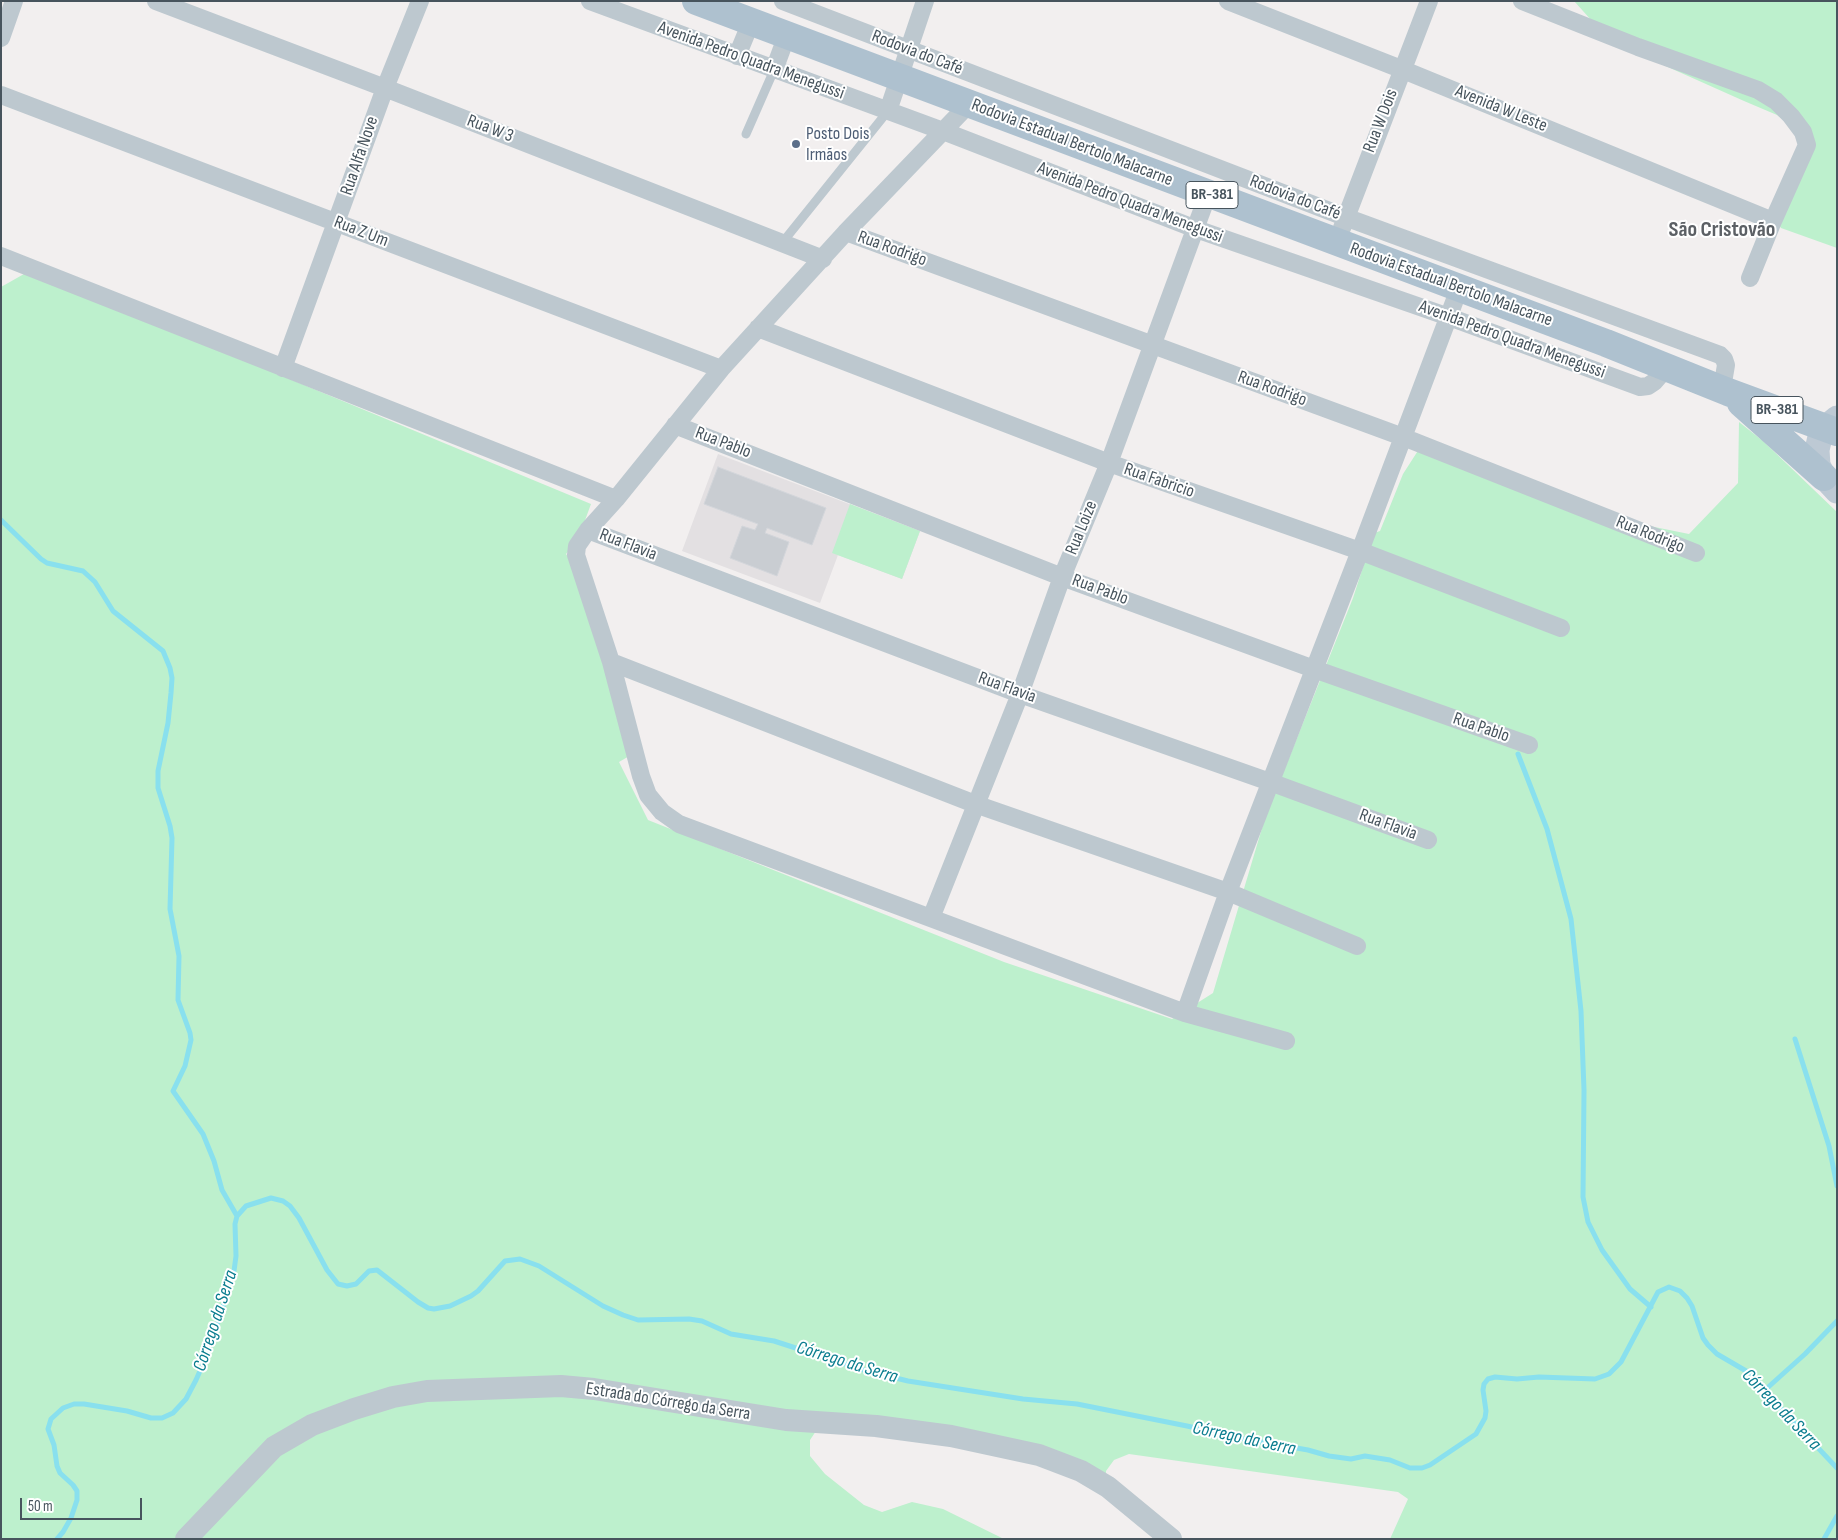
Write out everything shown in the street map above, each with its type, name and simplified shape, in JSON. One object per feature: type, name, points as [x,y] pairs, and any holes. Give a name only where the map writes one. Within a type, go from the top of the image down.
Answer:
[{"type":"main road","name":"Rodovia Estadual Bertolo Malacarne","points":[[696,1],[1725,390]]},
{"type":"main road","name":"BR-381","points":[[1725,390],[1833,426]]},
{"type":"main road","points":[[1725,390],[1830,484]]},
{"type":"main road","points":[[1830,484],[1818,464],[1817,450],[1820,437],[1833,426]]},
{"type":"street","points":[[1,38],[14,1]]},
{"type":"street","name":"Rua W 3","points":[[156,1],[823,259]]},
{"type":"street","name":"Rua Alfa Nove","points":[[283,368],[385,88],[420,1]]},
{"type":"street","name":"Avenida Pedro Quadra Menegussi","points":[[590,1],[943,131],[1196,229],[1449,317],[1640,387],[1648,386],[1654,382],[1667,367]]},
{"type":"street","name":"Rodovia do Café","points":[[783,1],[1345,217],[1720,355],[1726,365],[1725,390]]},
{"type":"street","points":[[888,111],[925,1]]},
{"type":"street","name":"Avenida W Leste","points":[[1228,1],[1401,69],[1773,221]]},
{"type":"street","name":"Rua W Dois","points":[[1337,243],[1401,69],[1429,1]]},
{"type":"street","points":[[1522,1],[1638,47],[1758,90],[1776,101],[1803,132],[1807,145],[1750,278]]},
{"type":"street","points":[[737,56],[751,22]]},
{"type":"street","points":[[774,70],[787,36]]},
{"type":"street","name":"Rua Z Um","points":[[1,95],[720,369]]},
{"type":"street","name":"Rua Pablo","points":[[969,104],[846,232],[720,369],[576,546],[576,555],[611,662],[641,776],[648,795],[662,812],[679,824],[1185,1013],[1286,1041]]},
{"type":"street","name":"Rua Loize","points":[[931,918],[1020,694],[1062,577],[1109,463],[1208,194]]},
{"type":"street","name":"Rua Rodrigo","points":[[846,232],[1403,437],[1696,553]]},
{"type":"street","points":[[1,256],[616,499]]},
{"type":"street","points":[[1185,1013],[1228,892],[1360,551],[1458,289]]},
{"type":"street","name":"Rua Fabricio","points":[[758,328],[1109,463],[1360,551],[1561,628]]},
{"type":"street","name":"Rua Pablo","points":[[675,425],[1062,577],[1529,745]]},
{"type":"street","name":"Rua Flavia","points":[[588,530],[1020,694],[1428,840]]},
{"type":"street","points":[[611,662],[975,804],[1228,892],[1357,946]]},
{"type":"street","name":"Estrada do Córrego da Serra","points":[[186,1539],[274,1447],[312,1425],[393,1397],[427,1391],[560,1386],[594,1389],[786,1420],[876,1426],[951,1436],[1039,1455],[1080,1471],[1108,1487],[1171,1539]]},
{"type":"lane","points":[[746,134],[774,70]]},
{"type":"lane","points":[[782,243],[888,111]]},
{"type":"shaded area","points":[[718,454],[920,531],[902,579],[838,555],[820,603],[682,551]]},
{"type":"green space","points":[[1574,1],[1837,1],[1837,248],[1781,228],[1775,219],[1812,147],[1793,128],[1777,115],[1632,51],[1601,31]]},
{"type":"green space","points":[[24,274],[39,275],[591,504],[577,542],[566,554],[595,595],[631,755],[619,762],[648,820],[1004,962],[1172,1019],[1213,993],[1265,818],[1353,598],[1374,533],[1380,531],[1403,474],[1421,446],[1630,522],[1689,534],[1738,483],[1739,422],[1763,441],[1837,512],[1837,1539],[1390,1539],[1408,1499],[1398,1492],[1129,1454],[1114,1460],[1106,1471],[1106,1485],[1061,1459],[818,1428],[810,1440],[810,1456],[825,1474],[864,1505],[882,1512],[912,1502],[943,1509],[1004,1539],[1,1539],[1,287]]},
{"type":"green space","points":[[850,504],[920,531],[902,579],[832,553]]},
{"type":"building","points":[[718,467],[826,508],[812,545],[767,528],[765,533],[789,542],[777,576],[730,558],[742,526],[755,530],[758,524],[704,504]]},
{"type":"waterway","points":[[1,520],[47,563],[83,571],[95,582],[113,611],[163,651],[170,668],[172,678],[171,693],[168,723],[158,771],[158,788],[172,838],[170,909],[179,956],[178,1000],[191,1040],[185,1066],[173,1091],[203,1134],[214,1161],[222,1190],[237,1216]]},
{"type":"waterway","points":[[1518,754],[1547,829],[1571,919],[1581,1011],[1584,1090],[1583,1197],[1588,1222],[1602,1250],[1630,1289],[1651,1307]]},
{"type":"waterway","points":[[1795,1039],[1829,1146],[1837,1186]]},
{"type":"waterway","name":"Córrego da Serra","points":[[57,1539],[71,1518],[77,1500],[77,1491],[60,1473],[57,1466],[54,1445],[48,1429],[51,1419],[63,1408],[74,1404],[127,1411],[151,1418],[162,1418],[173,1413],[186,1399],[196,1380],[207,1355],[222,1310],[234,1271],[236,1256],[235,1224],[237,1216],[246,1206],[271,1198],[283,1201],[290,1206],[299,1218],[327,1270],[338,1284],[347,1286],[356,1284],[369,1271],[377,1270],[428,1308],[434,1309],[450,1306],[471,1296],[478,1291],[505,1261],[520,1259],[539,1266],[603,1306],[638,1320],[689,1319],[702,1321],[731,1334],[774,1341],[867,1371],[908,1381],[1023,1399],[1077,1404],[1245,1439],[1308,1450],[1329,1456],[1351,1459],[1365,1456],[1390,1460],[1410,1468],[1422,1468],[1430,1465],[1476,1434],[1485,1418],[1483,1390],[1484,1384],[1488,1379],[1495,1377],[1517,1379],[1539,1377],[1595,1379],[1609,1374],[1621,1362],[1658,1292],[1669,1287],[1680,1291],[1687,1298],[1692,1306],[1703,1338],[1708,1345],[1717,1354],[1753,1375],[1773,1400],[1837,1468]]},
{"type":"waterway","points":[[1765,1390],[1805,1354],[1837,1321]]},
{"type":"waterway","name":"Córrego da Serra","points":[[1824,1539],[1837,1516]]},
{"type":"place","name":"Posto Dois Irmãos","points":[[796,144]]},
{"type":"district","name":"São Cristovão","points":[[1722,230]]}]
